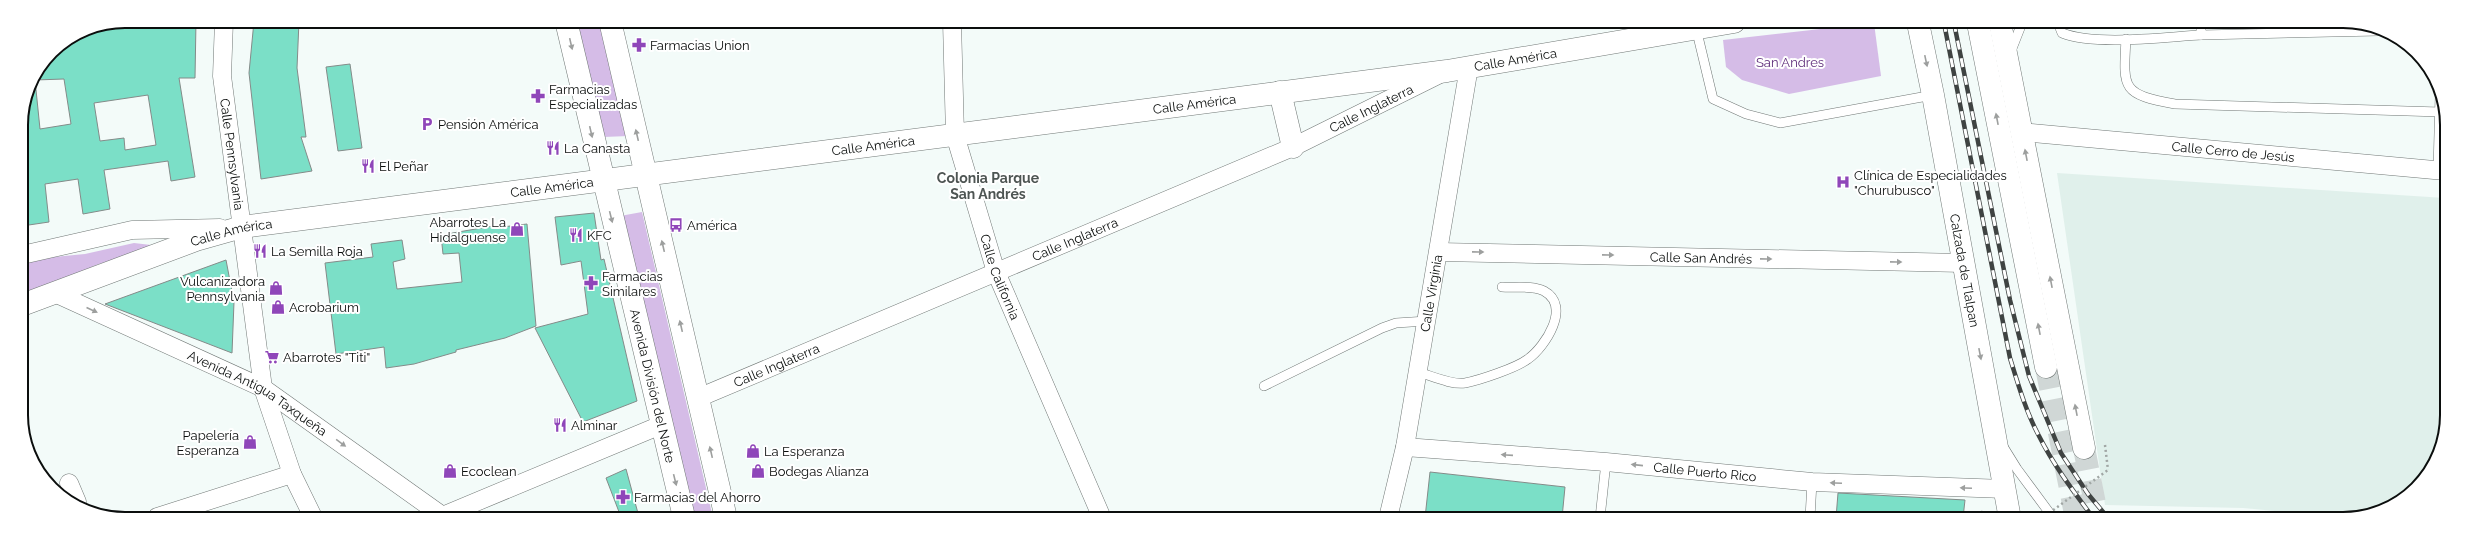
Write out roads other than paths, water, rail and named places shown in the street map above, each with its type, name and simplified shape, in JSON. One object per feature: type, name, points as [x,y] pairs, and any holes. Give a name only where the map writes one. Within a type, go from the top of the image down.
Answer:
[{"type":"main road","name":"Avenida División del Norte","points":[[568,28],[602,179],[683,512]]},
{"type":"main road","points":[[612,28],[725,512]]},
{"type":"main road","name":"Calle América","points":[[28,303],[57,294],[196,240],[242,227],[646,173],[955,135],[1447,71],[1680,28]]},
{"type":"main road","name":"Calzada de Tlalpan","points":[[1919,28],[1933,95],[2009,512]]},
{"type":"main road","points":[[1979,28],[2046,367]]},
{"type":"main road","points":[[2001,28],[2084,448]]},
{"type":"main road","points":[[1280,92],[1293,147]]},
{"type":"street","name":"Calle Pennsylvania","points":[[224,28],[222,76],[263,388],[292,474],[311,512]]},
{"type":"street","name":"Calle California","points":[[952,28],[955,135],[996,272],[1099,512]]},
{"type":"street","name":"Calle Virginia","points":[[1389,512],[1405,447],[1439,252],[1468,67]]},
{"type":"street","name":"Calle Inglaterra","points":[[698,398],[1293,147],[1447,71]]},
{"type":"street","name":"Calle Cerro de Jesús","points":[[2021,132],[2440,170]]},
{"type":"street","points":[[28,254],[132,230],[242,227]]},
{"type":"street","name":"Calle San Andrés","points":[[1439,252],[1963,263]]},
{"type":"street","name":"Avenida Antigua Taxqueña","points":[[57,294],[263,388],[435,512]]},
{"type":"street","points":[[454,512],[661,425]]},
{"type":"street","name":"Calle Puerto Rico","points":[[1405,447],[1606,462],[1812,482],[2005,489]]},
{"type":"street","points":[[173,512],[292,474]]},
{"type":"street","points":[[69,484],[75,498]]},
{"type":"lane","points":[[1697,28],[1713,99],[1746,114],[1780,123],[1933,95]]},
{"type":"lane","points":[[2007,62],[2020,28]]},
{"type":"lane","points":[[2060,28],[2062,33],[2072,37],[2126,39],[2202,35],[2367,31]]},
{"type":"lane","points":[[2201,28],[2202,35]]},
{"type":"lane","points":[[2126,39],[2124,77],[2131,90],[2146,99],[2175,104],[2439,112]]},
{"type":"lane","points":[[1418,372],[1464,383],[1529,359],[1555,325],[1557,310],[1549,294],[1537,288],[1502,287]]},
{"type":"lane","points":[[1264,386],[1382,328],[1396,323],[1427,321]]},
{"type":"lane","points":[[1994,432],[2017,469],[2049,512]]},
{"type":"lane","points":[[1601,512],[1606,462]]},
{"type":"lane","points":[[1810,512],[1812,482]]},
{"type":"tunnel","points":[[2046,367],[2075,512]]},
{"type":"tunnel","points":[[2084,448],[2097,512]]},
{"type":"railway","points":[[1945,28],[2010,358],[2019,388],[2034,427],[2058,468],[2089,512]]},
{"type":"railway","points":[[1955,28],[2010,300],[2029,376],[2061,453],[2088,494],[2103,512]]},
{"type":"place","name":"Farmacias Union","points":[[639,45]]},
{"type":"place","name":"Farmacias Especializadas","points":[[538,96]]},
{"type":"place","name":"Pensión América","points":[[427,124]]},
{"type":"place","name":"La Canasta","points":[[553,148]]},
{"type":"place","name":"El Peñar","points":[[368,166]]},
{"type":"place","name":"Clínica de Especialidades \"Churubusco\"","points":[[1843,182]]},
{"type":"place","name":"América","points":[[676,225]]},
{"type":"place","name":"Abarrotes La Hidalguense","points":[[517,229]]},
{"type":"place","name":"KFC","points":[[576,235]]},
{"type":"place","name":"La Semilla Roja","points":[[260,251]]},
{"type":"place","name":"Farmacias Similares","points":[[591,283]]},
{"type":"place","name":"Vulcanizadora Pennsylvania","points":[[276,288]]},
{"type":"place","name":"Acrobarium","points":[[278,307]]},
{"type":"place","name":"Abarrotes \"Titi\"","points":[[272,357]]},
{"type":"place","name":"Alminar","points":[[560,425]]},
{"type":"place","name":"Papelería Esperanza","points":[[250,442]]},
{"type":"place","name":"La Esperanza","points":[[753,451]]},
{"type":"place","name":"Ecoclean","points":[[450,471]]},
{"type":"place","name":"Bodegas Alianza","points":[[758,471]]},
{"type":"place","name":"Farmacias del Ahorro","points":[[623,497]]},
{"type":"district","name":"Colonia Parque San Andrés","points":[[988,186]]},
{"type":"park label","name":"San Andres","points":[[1790,62]]}]
